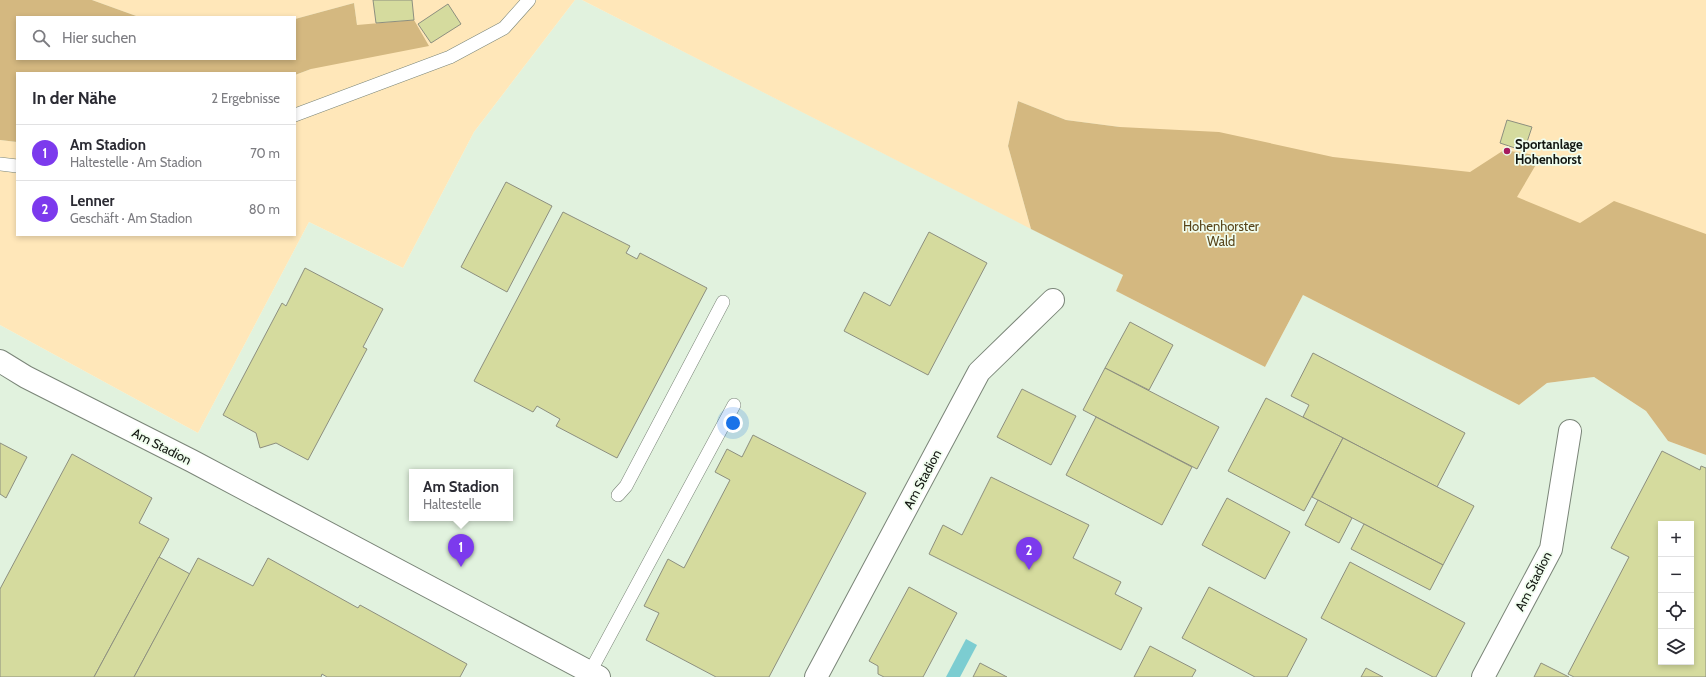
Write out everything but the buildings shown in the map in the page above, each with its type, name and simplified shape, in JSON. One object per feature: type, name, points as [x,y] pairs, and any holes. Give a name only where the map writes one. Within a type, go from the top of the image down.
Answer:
[{"type":"street","name":"Am Stadion","points":[[816,677],[979,372],[1053,300]]},
{"type":"street","name":"Am Stadion","points":[[0,361],[595,675]]},
{"type":"street","name":"Am Stadion","points":[[1483,677],[1551,549],[1570,431]]},
{"type":"lane","points":[[296,116],[450,57],[504,28],[529,0]]},
{"type":"lane","points":[[0,164],[16,166]]},
{"type":"lane","points":[[618,495],[626,486],[724,302]]},
{"type":"lane","points":[[595,675],[734,405]]},
{"type":"shaded area","points":[[92,0],[575,0],[474,132],[403,268],[309,222],[198,433],[0,325],[0,140],[16,142],[16,236],[296,236],[296,75],[311,69],[357,25],[354,3],[296,19],[296,16],[136,16]]},
{"type":"shaded area","points":[[575,0],[582,0],[1123,275],[1116,291],[1265,367],[1303,295],[1519,405],[1547,383],[1594,377],[1646,411],[1668,441],[1706,455],[1706,677],[0,677],[0,325],[198,433],[309,222],[403,268],[474,132]]},
{"type":"shaded area","name":"Sportanlage Hohenhorst","points":[[582,0],[1706,0],[1706,313],[1120,127],[1066,120],[1018,101],[1008,146],[1031,229]]},
{"type":"green space","points":[[0,0],[92,0],[136,16],[16,16],[16,60],[296,60],[296,19],[354,3],[357,25],[414,20],[429,46],[311,69],[296,75],[296,72],[16,72],[16,142],[0,140]]},
{"type":"green space","name":"Hohenhorster Wald","points":[[1018,101],[1066,120],[1120,127],[1219,132],[1333,157],[1470,172],[1504,150],[1541,156],[1517,197],[1580,223],[1614,201],[1706,234],[1706,455],[1668,441],[1646,411],[1594,377],[1547,383],[1519,405],[1303,295],[1265,367],[1116,291],[1123,275],[1031,229],[1008,146]]},
{"type":"water","points":[[966,639],[977,645],[960,677],[946,677]]},
{"type":"place","name":"Sportanlage Hohenhorst","points":[[1507,151]]},
{"type":"place","name":"Am Stadion","points":[[461,567]]},
{"type":"place","name":"Lenner","points":[[1029,570]]}]
